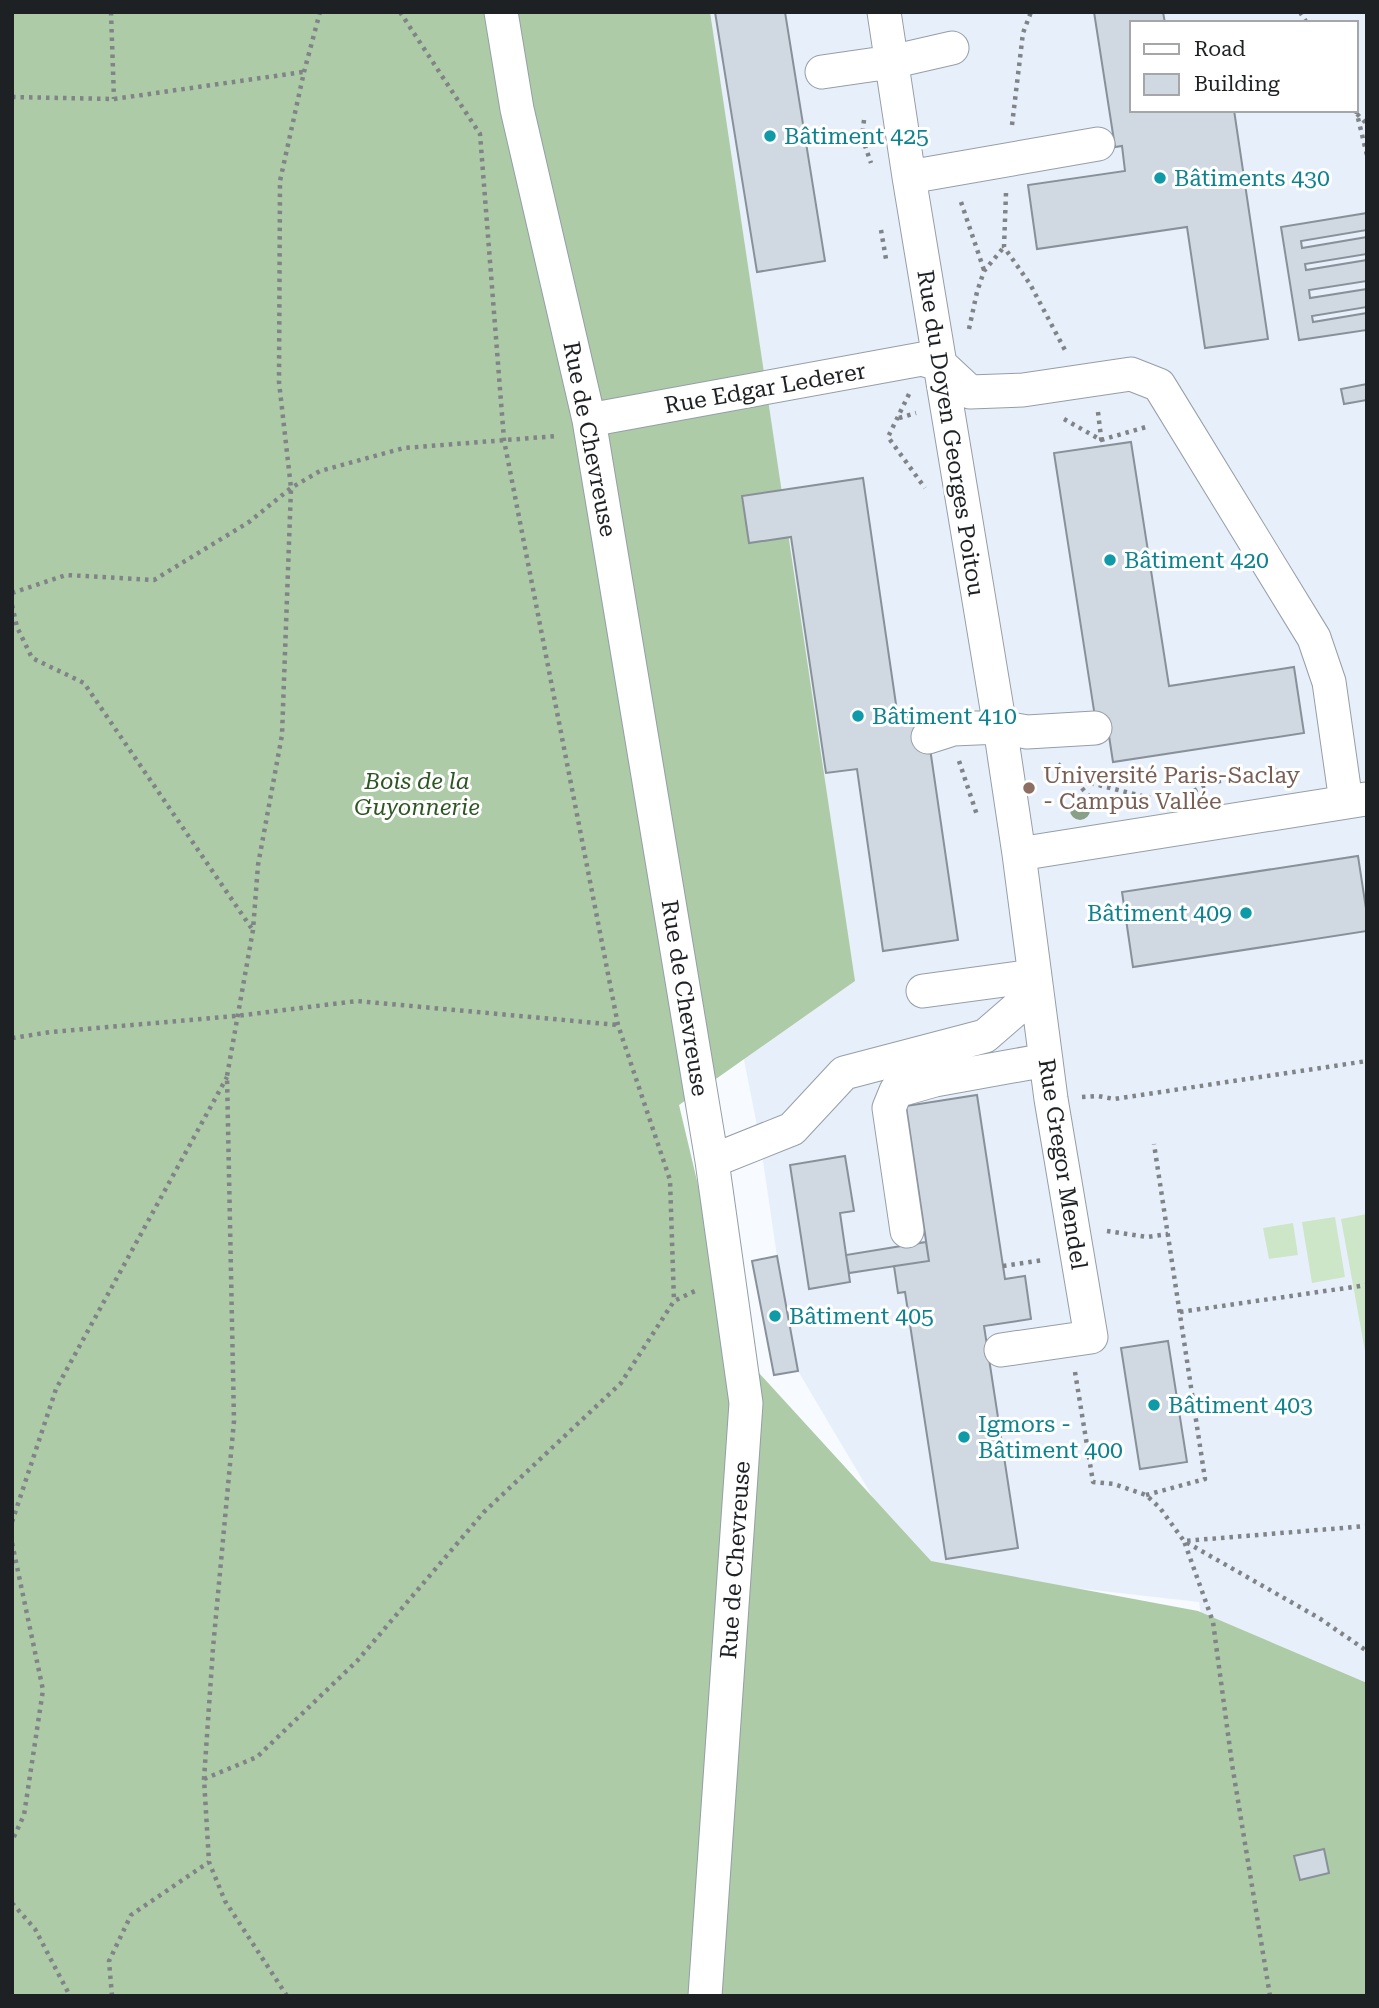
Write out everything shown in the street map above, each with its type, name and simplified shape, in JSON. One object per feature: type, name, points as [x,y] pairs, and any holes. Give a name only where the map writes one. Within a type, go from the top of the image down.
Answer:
[{"type":"street","name":"Rue de Chevreuse","points":[[501,12],[517,109],[589,420],[712,1161],[746,1403],[705,1996]]},
{"type":"street","name":"Rue du Doyen Georges Poitou","points":[[884,12],[1019,854]]},
{"type":"street","points":[[822,72],[891,62],[951,48]]},
{"type":"street","points":[[909,177],[1098,144]]},
{"type":"street","name":"Rue Edgar Lederer","points":[[589,420],[922,359],[941,365]]},
{"type":"street","points":[[941,365],[970,392],[1023,390],[1131,374],[1159,385],[1314,638],[1329,682],[1352,793],[1019,854]]},
{"type":"street","points":[[928,737],[953,729],[1000,727],[1027,732],[1095,728]]},
{"type":"street","name":"Rue Gregor Mendel","points":[[1019,854],[1082,1350]]},
{"type":"street","points":[[712,1161],[792,1129],[844,1073],[985,1036],[1035,984]]},
{"type":"street","points":[[923,991],[1035,984]]},
{"type":"street","points":[[907,1231],[889,1108],[896,1091],[935,1080],[1046,1060]]},
{"type":"street","points":[[1001,1350],[1082,1350]]},
{"type":"path","points":[[111,12],[114,99]]},
{"type":"path","points":[[287,1996],[225,1901],[209,1862],[204,1779],[234,1420],[227,1076],[253,930],[258,865],[282,735],[290,488],[279,382],[280,181],[320,12]]},
{"type":"path","points":[[400,12],[480,134],[504,440],[618,1025],[670,1180],[674,1301]]},
{"type":"path","points":[[969,333],[984,271],[1003,247],[1007,160],[1023,33],[1031,12]]},
{"type":"path","points":[[12,97],[114,99],[304,72]]},
{"type":"path","points":[[1356,112],[1367,124]]},
{"type":"path","points":[[1356,112],[1367,155]]},
{"type":"path","points":[[951,169],[984,271]]},
{"type":"path","points":[[1003,247],[1030,284],[1066,354],[1071,383]]},
{"type":"path","points":[[1059,416],[1101,440],[1143,429],[1174,410]]},
{"type":"path","points":[[12,593],[66,576],[154,580],[249,522],[290,488],[320,471],[404,448],[553,438],[589,420]]},
{"type":"path","points":[[12,605],[17,627],[32,658],[84,683],[253,930]]},
{"type":"path","points":[[1184,797],[1207,784],[1268,770],[1352,793]]},
{"type":"path","points":[[1106,817],[1074,779],[1160,800]]},
{"type":"path","points":[[12,1038],[51,1032],[236,1016],[356,1000],[618,1025]]},
{"type":"path","points":[[1073,1098],[1098,1096],[1114,1099],[1367,1061]]},
{"type":"path","points":[[12,1522],[56,1389],[227,1076]]},
{"type":"path","points":[[1146,1495],[1205,1479],[1154,1144]]},
{"type":"path","points":[[1096,1229],[1147,1237],[1168,1234]]},
{"type":"path","points":[[1003,1266],[1050,1259]]},
{"type":"path","points":[[204,1779],[257,1758],[357,1661],[484,1512],[621,1383],[674,1301],[728,1275]]},
{"type":"path","points":[[1180,1312],[1367,1285]]},
{"type":"path","points":[[1082,1350],[1093,1482],[1114,1483],[1146,1495],[1160,1508],[1184,1541],[1213,1622],[1232,1765],[1270,1996]]},
{"type":"path","points":[[1184,1541],[1367,1526]]},
{"type":"path","points":[[1184,1541],[1319,1618],[1367,1651]]},
{"type":"path","points":[[12,1543],[43,1690],[23,1815],[12,1842]]},
{"type":"path","points":[[112,1996],[109,1961],[131,1915],[209,1862]]},
{"type":"path","points":[[12,1903],[35,1929],[71,1996]]},
{"type":"shaded area","name":"Université Paris-Saclay - Campus Vallée","points":[[545,12],[1367,12],[1367,1996],[1259,1996],[1199,1602],[916,1570],[798,1371],[760,1141],[623,444]]},
{"type":"green space","name":"Bois de la Guyonnerie","points":[[12,12],[710,12],[855,981],[679,1105],[737,1349],[931,1561],[1198,1611],[1367,1683],[1367,1996],[12,1996]]},
{"type":"green space","points":[[1367,1214],[1367,1362],[1341,1219]]},
{"type":"green space","points":[[1335,1217],[1345,1277],[1312,1283],[1302,1222]]},
{"type":"green space","points":[[1293,1223],[1298,1255],[1269,1259],[1263,1228]]},
{"type":"building","name":"Bâtiment 425","points":[[715,12],[785,12],[825,261],[757,272]]},
{"type":"building","name":"Bâtiments 430","points":[[1094,12],[1163,12],[1165,21],[1130,21],[1130,112],[1234,112],[1268,339],[1205,348],[1187,227],[1037,249],[1028,185],[1125,171],[1122,146],[1115,147]]},
{"type":"building","points":[[1367,213],[1367,230],[1301,241],[1302,248],[1367,237],[1367,254],[1305,264],[1306,270],[1367,260],[1367,281],[1309,290],[1310,298],[1367,289],[1367,307],[1312,316],[1313,322],[1367,313],[1367,330],[1299,340],[1281,227]]},
{"type":"building","points":[[1367,384],[1367,400],[1344,404],[1341,389]]},
{"type":"building","name":"Bâtiment 420","points":[[1131,442],[1169,686],[1294,667],[1304,733],[1113,762],[1106,716],[1095,717],[1054,453]]},
{"type":"building","name":"Bâtiment 410","points":[[863,478],[898,718],[925,714],[958,940],[883,951],[857,769],[826,773],[791,537],[749,543],[742,496]]},
{"type":"building","name":"Bâtiment 409","points":[[1358,856],[1367,931],[1133,967],[1122,892]]},
{"type":"building","name":"Igmors - Bâtiment 400","points":[[977,1095],[1005,1279],[1025,1276],[1031,1319],[984,1326],[1018,1548],[946,1559],[905,1292],[898,1293],[894,1266],[929,1261],[906,1106]]},
{"type":"building","points":[[845,1156],[854,1211],[840,1213],[850,1282],[809,1289],[790,1165]]},
{"type":"building","points":[[926,1242],[929,1261],[849,1273],[846,1255]]},
{"type":"building","name":"Bâtiment 405","points":[[777,1256],[798,1371],[774,1375],[752,1261]]},
{"type":"building","name":"Bâtiment 403","points":[[1168,1341],[1187,1462],[1140,1469],[1121,1348]]},
{"type":"building","points":[[1324,1849],[1329,1873],[1300,1880],[1294,1856]]},
{"type":"place","name":"Bâtiment 425","points":[[770,136]]},
{"type":"place","name":"Bâtiments 430","points":[[1160,178]]},
{"type":"place","name":"Bâtiment 420","points":[[1110,560]]},
{"type":"place","name":"Bâtiment 410","points":[[858,716]]},
{"type":"place","name":"Université Paris-Saclay - Campus Vallée","points":[[1029,788]]},
{"type":"place","name":"Bâtiment 409","points":[[1246,913]]},
{"type":"place","name":"Bâtiment 405","points":[[775,1316]]},
{"type":"place","name":"Bâtiment 403","points":[[1154,1405]]},
{"type":"place","name":"Igmors - Bâtiment 400","points":[[964,1437]]}]
